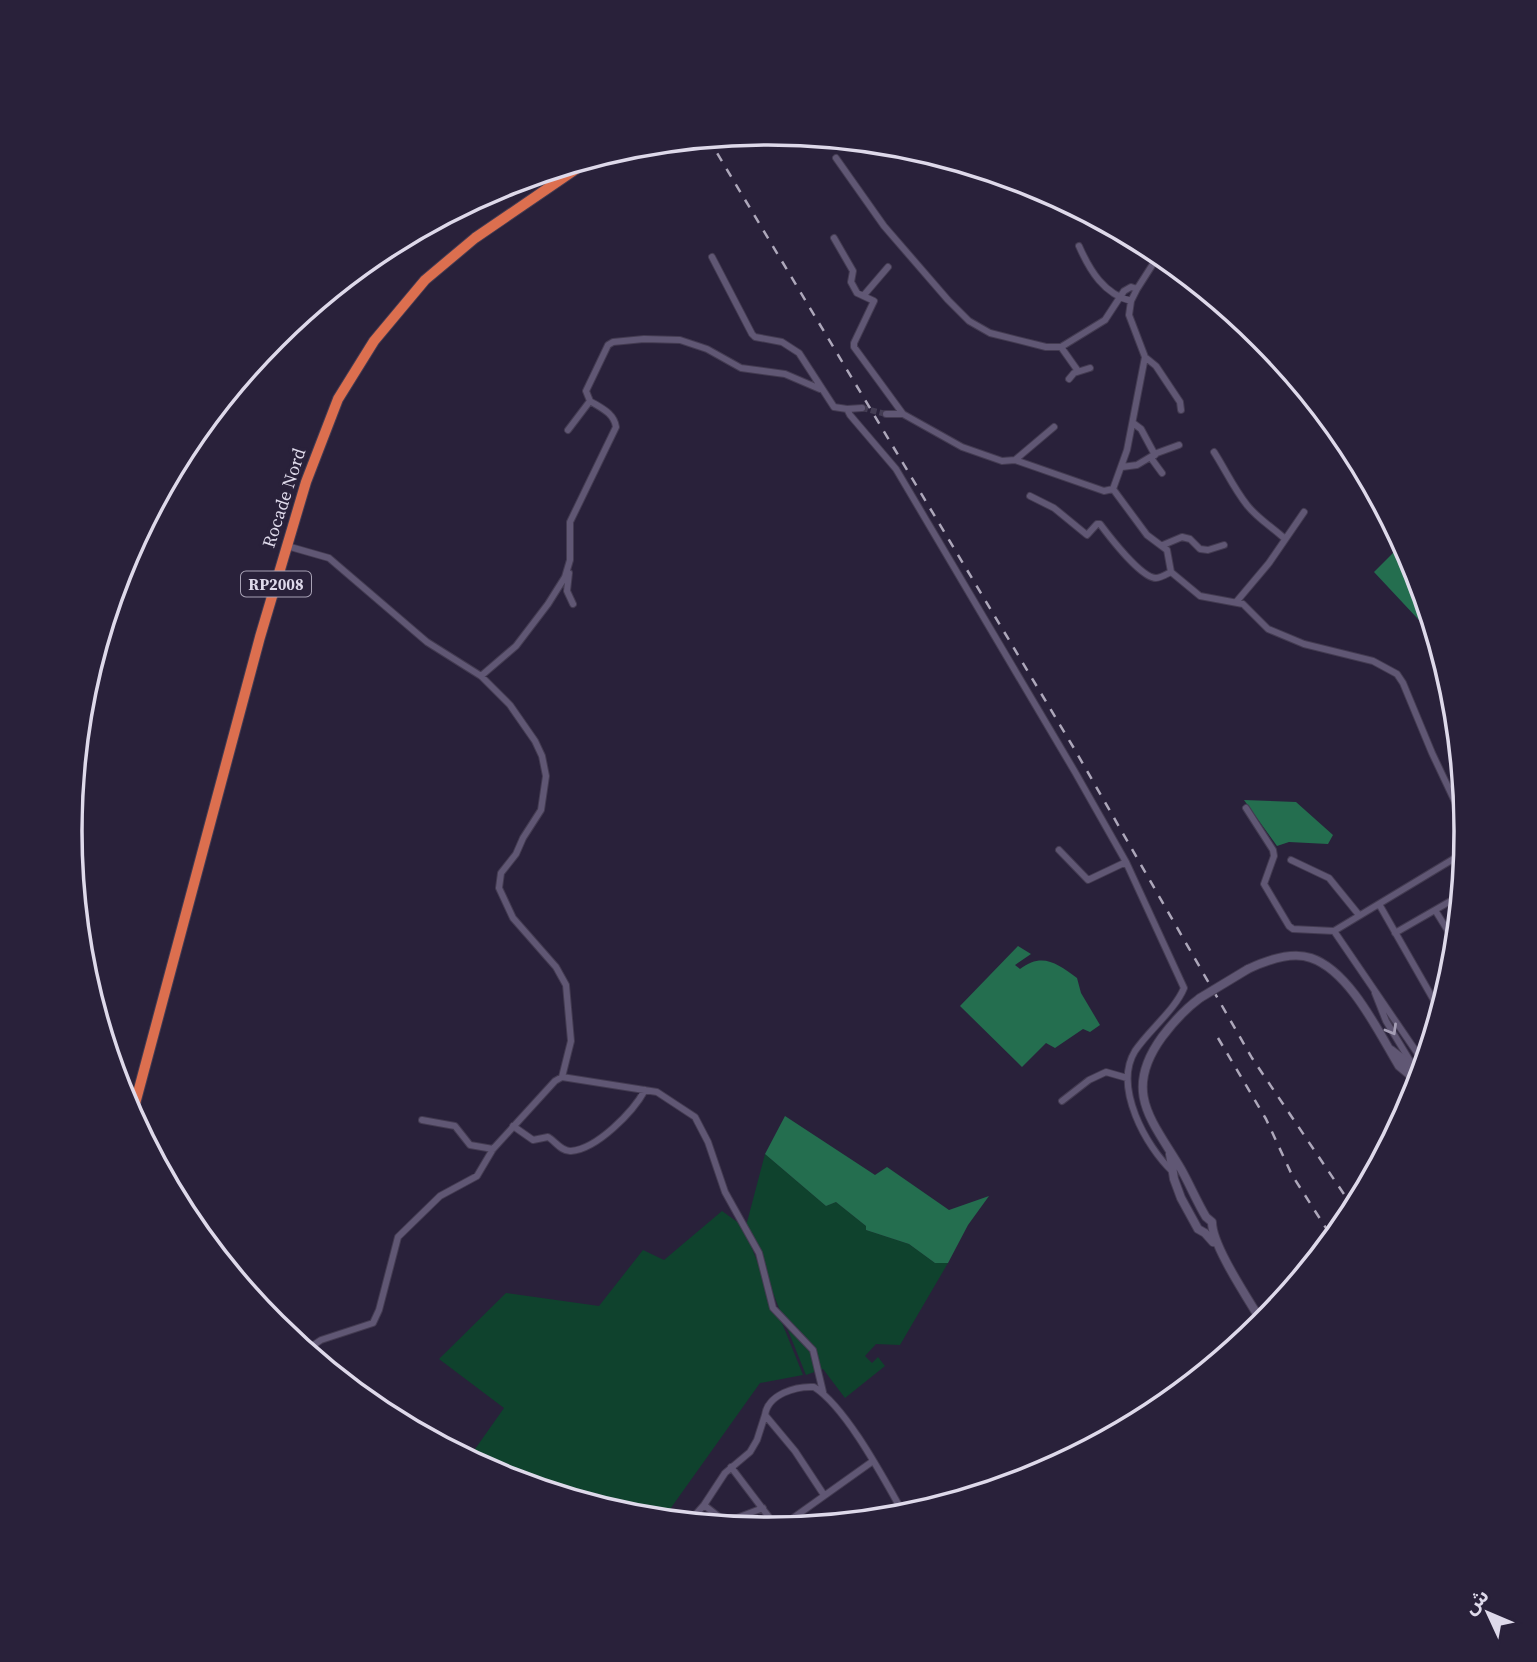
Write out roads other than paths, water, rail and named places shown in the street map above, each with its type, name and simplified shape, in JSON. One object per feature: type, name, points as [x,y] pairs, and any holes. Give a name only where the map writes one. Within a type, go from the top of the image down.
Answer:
[{"type":"highway","name":"Rocade Nord","points":[[136,1099],[287,546],[306,482],[334,408],[354,372],[396,313],[425,280],[475,238],[567,175]]},
{"type":"street","points":[[835,158],[884,226],[969,321],[990,333],[1046,347],[1061,347],[1105,320],[1118,298],[1128,288],[1137,289]]},
{"type":"street","points":[[834,237],[853,271],[851,282],[858,293],[874,301],[853,343],[854,347],[903,414],[962,447],[1002,461],[1015,460],[1104,491],[1113,489]]},
{"type":"street","points":[[1079,246],[1093,273],[1118,298],[1131,301]]},
{"type":"street","points":[[712,257],[752,334],[790,346],[799,353],[834,407],[862,408]]},
{"type":"street","points":[[1113,489],[1122,467],[1133,423],[1144,357],[1129,315],[1131,301],[1154,263]]},
{"type":"street","points":[[864,295],[888,267]]},
{"type":"street","points":[[573,604],[567,591],[570,522],[616,427],[613,417],[590,401],[586,391],[608,345],[613,342],[644,339],[680,340],[707,349],[741,368],[785,374],[820,389]]},
{"type":"street","points":[[1061,347],[1078,371]]},
{"type":"street","points":[[1144,357],[1156,366],[1180,402],[1181,410]]},
{"type":"street","points":[[1069,379],[1078,371],[1090,368]]},
{"type":"street","points":[[568,430],[590,401]]},
{"type":"street","points":[[847,409],[896,468],[1126,862],[1184,988],[1181,996],[1135,1051],[1127,1078],[1129,1103],[1155,1150],[1191,1191]]},
{"type":"street","points":[[887,414],[903,414]]},
{"type":"street","points":[[1133,423],[1141,429],[1162,473]]},
{"type":"street","points":[[1015,460],[1054,427]]},
{"type":"street","points":[[1122,467],[1133,467],[1179,445]]},
{"type":"street","points":[[1214,452],[1244,502],[1285,539]]},
{"type":"street","points":[[1113,489],[1147,535],[1163,545],[1169,555],[1171,572],[1199,596],[1237,601],[1255,614],[1268,629],[1304,644],[1373,661],[1397,674],[1454,799]]},
{"type":"street","points":[[1030,496],[1054,508],[1087,535],[1099,523],[1142,572],[1157,578],[1171,572]]},
{"type":"street","points":[[1237,601],[1304,512]]},
{"type":"street","points":[[1163,545],[1182,537],[1208,550],[1224,545]]},
{"type":"street","points":[[287,546],[329,558],[427,642],[481,676],[521,719],[542,756],[546,776],[541,810],[498,881],[513,918],[556,967],[566,985],[571,1041],[562,1077]]},
{"type":"street","points":[[481,676],[516,646],[548,604],[565,577],[568,566]]},
{"type":"street","points":[[1246,808],[1273,850],[1274,856],[1264,884],[1289,926],[1298,930],[1334,931],[1454,860]]},
{"type":"street","points":[[1059,850],[1088,880],[1126,862]]},
{"type":"street","points":[[1290,860],[1329,878],[1359,915]]},
{"type":"street","points":[[1395,933],[1451,901]]},
{"type":"street","points":[[1379,904],[1434,998]]},
{"type":"street","points":[[1436,910],[1448,930]]},
{"type":"street","points":[[1334,931],[1418,1051]]},
{"type":"street","points":[[1208,1232],[1212,1222],[1206,1217],[1182,1170],[1151,1121],[1145,1104],[1143,1073],[1151,1052],[1186,1008],[1248,969],[1279,957],[1309,957],[1325,964],[1348,987],[1404,1072],[1410,1075]]},
{"type":"street","points":[[1374,991],[1386,1021],[1413,1067]]},
{"type":"street","points":[[1391,1050],[1413,1067]]},
{"type":"street","points":[[1062,1101],[1088,1080],[1106,1072],[1127,1078]]},
{"type":"street","points":[[314,1345],[373,1323],[379,1310],[398,1237],[440,1196],[477,1176],[493,1149],[555,1081],[562,1077],[657,1092],[700,1122],[724,1192],[759,1253],[773,1308],[813,1350],[823,1392],[873,1461],[898,1505]]},
{"type":"street","points":[[513,1126],[533,1140],[548,1137],[564,1150],[573,1151],[608,1133],[645,1090]]},
{"type":"street","points":[[422,1121],[455,1126],[470,1145],[493,1149]]},
{"type":"street","points":[[1170,1152],[1175,1186],[1198,1230],[1208,1232],[1257,1313]]},
{"type":"street","points":[[1197,1224],[1206,1217]]},
{"type":"street","points":[[697,1513],[731,1467],[750,1452],[771,1402],[801,1386],[814,1387],[823,1392]]},
{"type":"street","points":[[765,1415],[795,1451],[824,1495]]},
{"type":"street","points":[[795,1516],[873,1461]]},
{"type":"street","points":[[731,1467],[769,1517]]},
{"type":"street","points":[[704,1505],[717,1515]]},
{"type":"street","points":[[741,1516],[763,1508]]},
{"type":"tunnel","points":[[862,408],[886,414]]},
{"type":"railway","points":[[713,147],[1075,750],[1252,1058],[1347,1199]]},
{"type":"railway","points":[[1218,1038],[1266,1119],[1292,1175],[1327,1229]]}]
